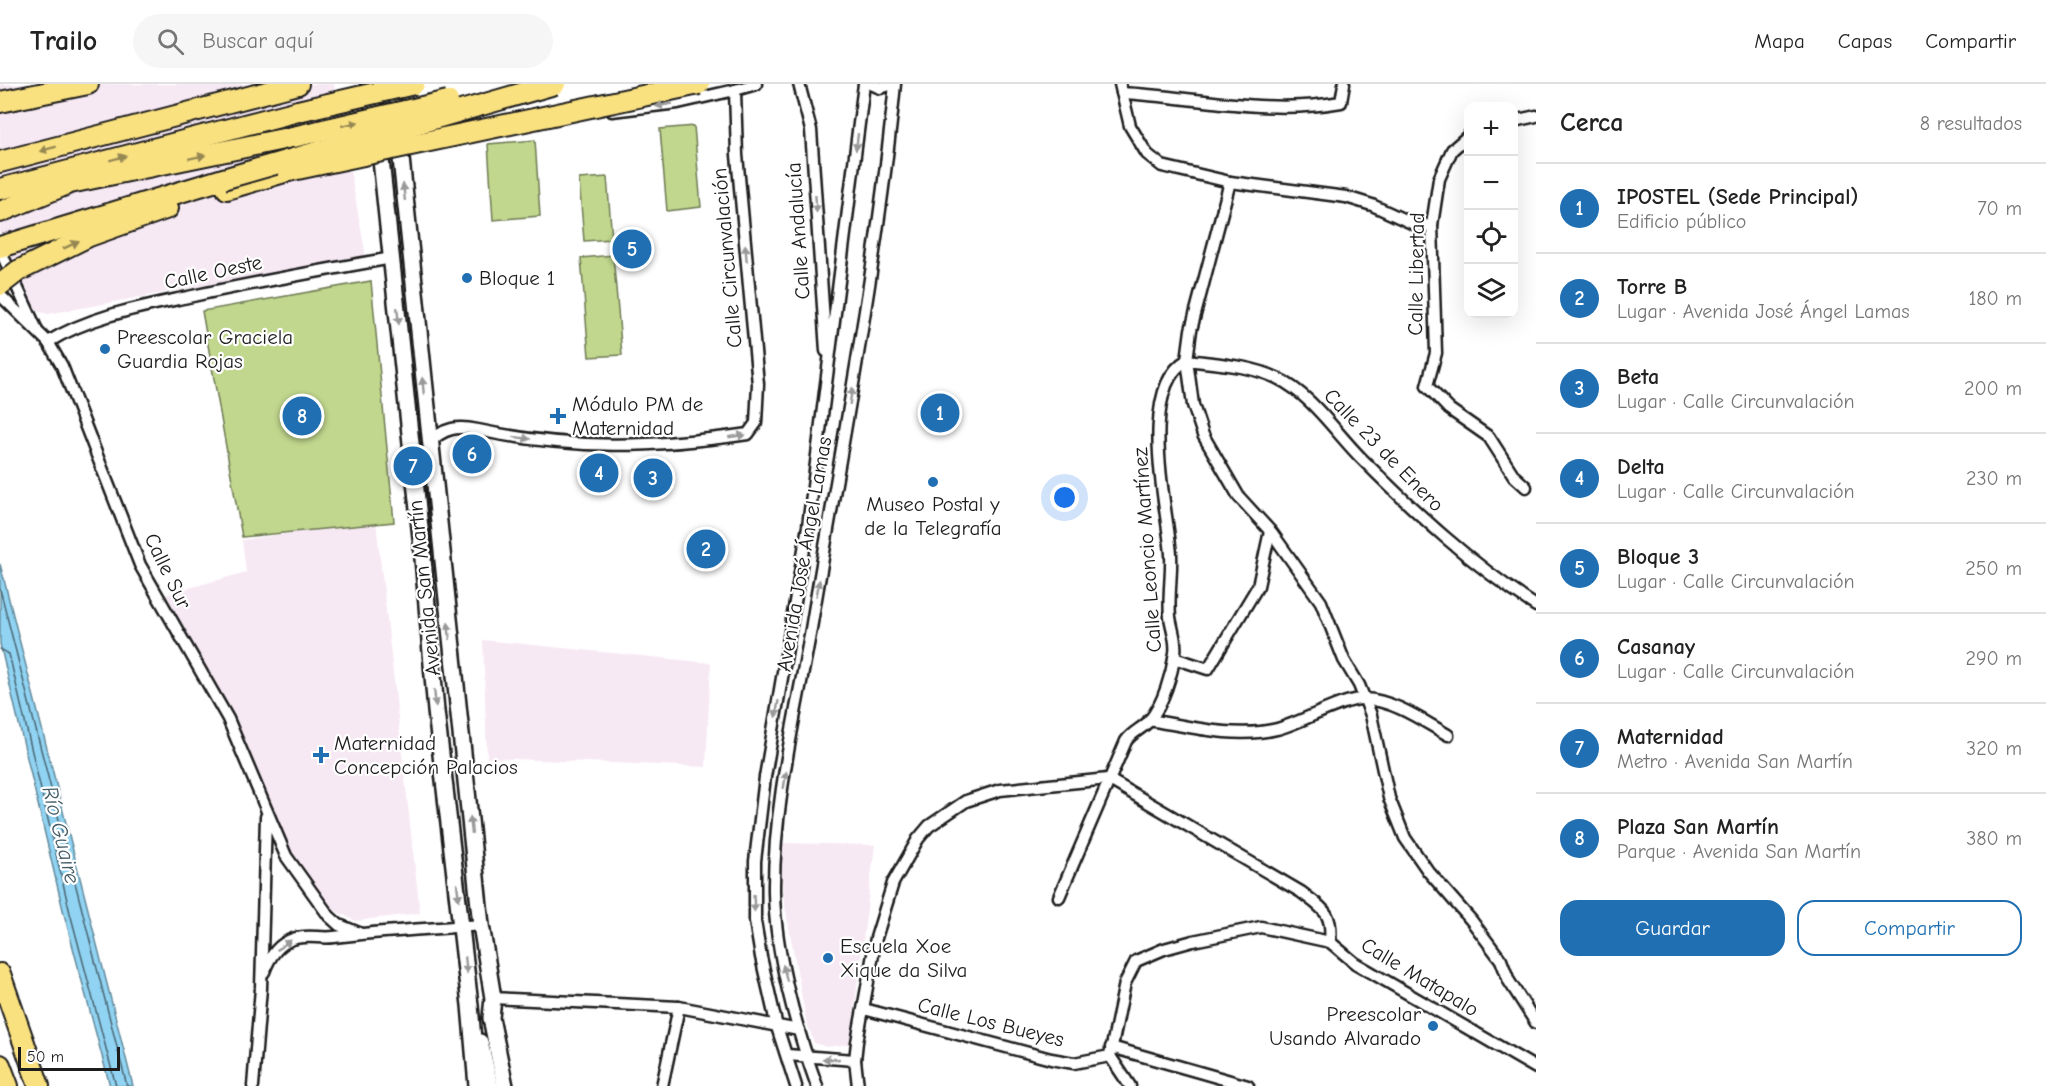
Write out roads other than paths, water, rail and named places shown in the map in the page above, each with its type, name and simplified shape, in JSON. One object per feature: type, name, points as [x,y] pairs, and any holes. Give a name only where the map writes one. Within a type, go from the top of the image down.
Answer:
[{"type":"highway","points":[[0,102],[88,84]]},
{"type":"highway","points":[[0,162],[298,84]]},
{"type":"highway","points":[[0,189],[286,114],[414,84]]},
{"type":"highway","points":[[0,212],[69,183],[293,137],[440,102],[534,84]]},
{"type":"highway","points":[[0,249],[223,179],[555,84]]},
{"type":"highway","points":[[223,179],[238,180],[288,171],[699,84]]},
{"type":"highway","points":[[0,285],[18,271],[89,236],[177,205],[288,171]]},
{"type":"highway","points":[[0,974],[39,1086]]},
{"type":"highway","points":[[0,1065],[8,1086]]},
{"type":"main road","name":"Avenida San Martín","points":[[369,84],[379,141],[392,258],[436,711],[470,1005],[485,1083]]},
{"type":"main road","name":"Avenida San Martín","points":[[389,84],[399,138],[429,444],[481,925],[493,998],[491,1018],[505,1086]]},
{"type":"main road","points":[[485,1083],[491,1018]]},
{"type":"street","points":[[399,138],[408,142],[525,119],[651,107],[756,84]]},
{"type":"street","name":"Calle Andalucía","points":[[799,84],[811,130],[828,377]]},
{"type":"street","name":"Avenida José Ángel Lamas","points":[[796,1086],[777,1027],[755,921],[755,861],[765,777],[808,526],[864,84]]},
{"type":"street","points":[[871,84],[880,88],[894,84]]},
{"type":"street","name":"Avenida José Ángel Lamas","points":[[817,1086],[798,1030],[775,919],[775,863],[785,780],[864,316],[894,84]]},
{"type":"street","points":[[1344,84],[1341,102],[1317,106],[1206,102],[1121,88],[1130,126],[1140,145],[1154,162],[1175,170],[1230,182],[1346,196],[1418,226],[1432,225]]},
{"type":"street","name":"Calle Circunvalación","points":[[429,444],[443,431],[453,428],[468,428],[512,437],[591,446],[681,444],[748,434],[756,423],[758,384],[737,155],[735,90]]},
{"type":"street","points":[[1518,120],[1536,116]]},
{"type":"street","name":"Calle Libertad","points":[[1464,140],[1447,158],[1439,179],[1432,225],[1436,353],[1427,386],[1449,409],[1489,437],[1514,476],[1526,488]]},
{"type":"street","points":[[1230,182],[1191,330],[1187,360],[1192,396],[1203,435],[1239,497],[1270,531],[1321,602],[1344,660],[1371,715],[1389,798],[1405,838],[1428,871],[1471,920],[1501,960],[1509,981],[1536,1023]]},
{"type":"street","points":[[0,249],[37,331]]},
{"type":"street","name":"Calle Oeste","points":[[48,342],[65,331],[137,308],[265,280],[392,258]]},
{"type":"street","name":"Calle Sur","points":[[0,295],[48,342],[62,366],[140,565],[228,719],[248,761],[285,856],[313,896],[339,925],[359,933]]},
{"type":"street","name":"Calle 23 de Enero","points":[[1187,360],[1239,367],[1263,373],[1287,384],[1306,399],[1360,457],[1452,546],[1536,606]]},
{"type":"street","name":"Calle Leoncio Martínez","points":[[1059,897],[1108,779],[1131,734],[1149,720],[1159,705],[1174,657],[1175,640],[1170,618],[1170,551],[1160,467],[1160,416],[1162,399],[1172,372],[1187,360]]},
{"type":"street","points":[[1174,657],[1208,669],[1258,586],[1270,531]]},
{"type":"street","points":[[1149,720],[1234,733],[1251,732],[1278,729],[1364,699],[1390,705],[1448,735]]},
{"type":"street","points":[[862,1085],[855,1060],[876,938],[889,893],[908,855],[929,826],[966,801],[990,792],[1108,779],[1300,892],[1328,915],[1332,926],[1330,942],[1261,927],[1193,941],[1164,949],[1136,961],[1125,983],[1110,1052],[1130,1086]]},
{"type":"street","name":"Calle Sur","points":[[253,1086],[261,978],[266,810]]},
{"type":"street","name":"Calle Sur","points":[[261,978],[267,962],[286,942],[301,937],[332,937],[359,933],[481,925]]},
{"type":"street","name":"Calle Matapalo","points":[[1330,942],[1355,963],[1536,1068]]},
{"type":"street","points":[[493,998],[679,1007],[798,1030]]},
{"type":"street","points":[[662,1086],[679,1007]]},
{"type":"street","name":"Calle Los Bueyes","points":[[864,1010],[1074,1063],[1110,1052]]},
{"type":"street","points":[[1110,1052],[1248,1086]]},
{"type":"street","points":[[787,1055],[855,1060]]},
{"type":"water","name":"Río Guaire","points":[[0,564],[133,1086],[110,1086],[64,914],[0,644]]},
{"type":"place","name":"Bloque 3","points":[[632,249]]},
{"type":"place","name":"Bloque 1","points":[[467,278]]},
{"type":"place","name":"Preescolar Graciela Guardia Rojas","points":[[105,349]]},
{"type":"place","name":"IPOSTEL (Sede Principal)","points":[[940,413]]},
{"type":"place","name":"Plaza San Martín","points":[[302,416]]},
{"type":"place","name":"Módulo PM de Maternidad","points":[[558,416]]},
{"type":"place","name":"Casanay","points":[[472,454]]},
{"type":"place","name":"Maternidad","points":[[413,466]]},
{"type":"place","name":"Delta","points":[[599,473]]},
{"type":"place","name":"Beta","points":[[653,478]]},
{"type":"place","name":"Museo Postal y de la Telegrafía","points":[[933,482]]},
{"type":"place","name":"Torre B","points":[[706,549]]},
{"type":"place","name":"Maternidad Concepción Palacios","points":[[321,755]]},
{"type":"place","name":"Escuela Xoe Xique da Silva","points":[[828,958]]},
{"type":"place","name":"Preescolar Usando Alvarado","points":[[1433,1026]]}]
